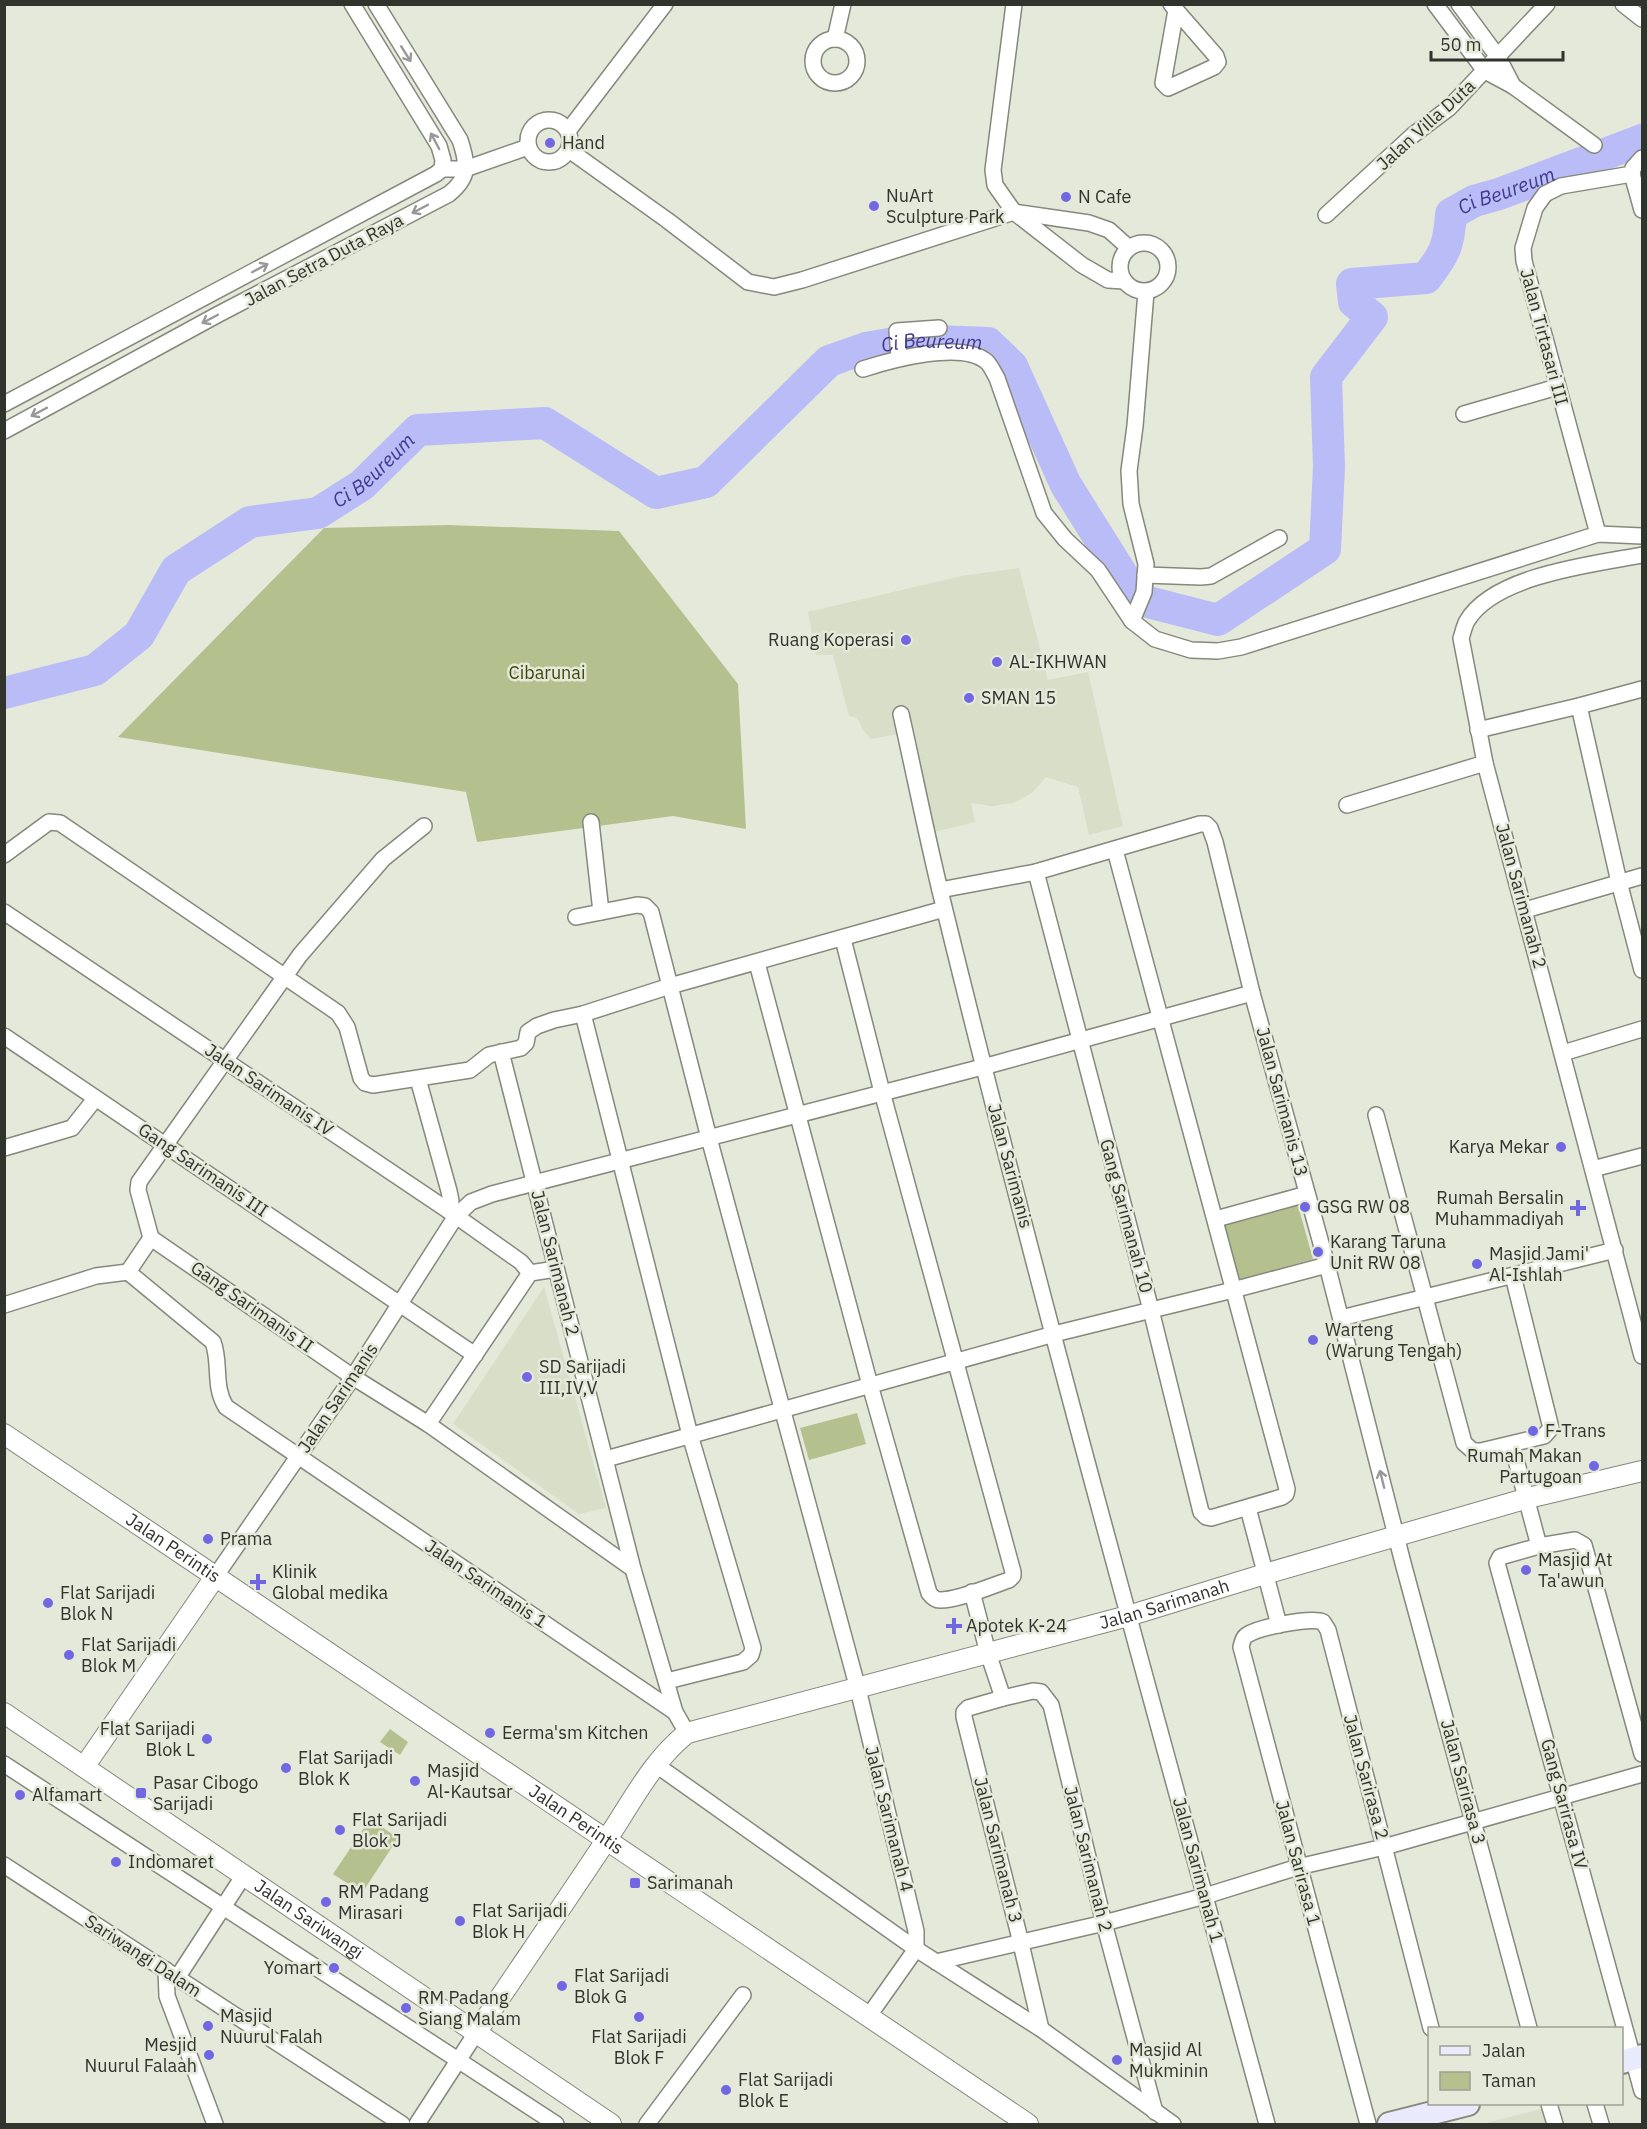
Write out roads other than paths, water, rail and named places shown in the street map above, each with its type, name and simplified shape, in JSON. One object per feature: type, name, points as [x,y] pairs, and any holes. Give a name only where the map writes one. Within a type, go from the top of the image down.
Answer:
[{"type":"main road","points":[[1389,2124],[1457,2105]]},
{"type":"street","points":[[352,4],[439,146],[443,160],[442,169],[465,169],[528,147]]},
{"type":"street","points":[[376,4],[460,140],[466,158],[465,169]]},
{"type":"street","points":[[568,131],[664,4]]},
{"type":"street","points":[[1014,4],[993,170],[995,185],[1014,212],[1082,265],[1108,280],[1124,282],[1136,290],[1146,292],[1154,290],[1167,277],[1169,264],[1166,255],[1160,248],[1151,244],[1137,244],[1129,248],[1121,259],[1120,268],[1124,282]]},
{"type":"street","points":[[1435,4],[1485,71],[1513,86],[1594,145]]},
{"type":"street","points":[[1459,4],[1498,57],[1513,86]]},
{"type":"street","name":"Jalan Villa Duta","points":[[1326,215],[1413,135],[1449,108],[1547,4]]},
{"type":"street","points":[[1623,4],[1642,19]]},
{"type":"street","points":[[1174,7],[1216,56],[1218,62],[1214,68],[1168,88],[1163,83],[1174,7]]},
{"type":"street","points":[[835,39],[840,8]]},
{"type":"street","points":[[554,120],[568,131],[569,150],[560,160],[545,162],[532,154],[528,147],[529,133],[539,122],[554,120]]},
{"type":"street","points":[[569,150],[667,220],[748,282],[774,287],[1014,212],[1099,226],[1109,230],[1129,248]]},
{"type":"street","points":[[1642,158],[1633,168],[1632,174],[1642,210]]},
{"type":"street","name":"Jalan Setra Duta Raya","points":[[4,404],[442,169]]},
{"type":"street","name":"Jalan Setra Duta Raya","points":[[4,431],[449,194],[465,178],[465,169]]},
{"type":"street","name":"Jalan Tirtasari III","points":[[1598,534],[1557,387],[1522,248],[1535,208],[1545,194],[1560,186],[1632,174]]},
{"type":"street","points":[[318,237],[328,257]]},
{"type":"street","points":[[1132,621],[1141,599],[1146,564],[1131,504],[1129,471],[1146,292]]},
{"type":"street","points":[[898,348],[897,331],[939,328]]},
{"type":"street","points":[[111,346],[122,367]]},
{"type":"street","points":[[863,369],[898,348],[947,351],[975,356],[987,362],[997,378],[1044,513],[1065,539],[1098,570],[1132,621],[1155,639],[1191,650],[1218,651],[1241,646],[1598,534],[1642,537]]},
{"type":"street","points":[[1464,414],[1557,387]]},
{"type":"street","points":[[1145,575],[1211,576],[1279,538]]},
{"type":"street","name":"Jalan Sarimanah 2","points":[[1642,555],[1541,575],[1513,585],[1475,611],[1467,622],[1461,639],[1485,763],[1642,1356]]},
{"type":"street","points":[[1478,730],[1579,706],[1642,688]]},
{"type":"street","points":[[1579,706],[1619,882],[1642,970]]},
{"type":"street","name":"Jalan Sarimanis","points":[[901,714],[944,909],[1128,1616]]},
{"type":"street","points":[[1347,805],[1485,763]]},
{"type":"street","points":[[4,855],[49,822],[60,823],[341,1017],[347,1027],[361,1078],[364,1083],[373,1085],[470,1070],[489,1054],[522,1048],[526,1043],[528,1032],[537,1026],[944,909]]},
{"type":"street","points":[[591,822],[601,912]]},
{"type":"street","name":"Jalan Sarimanis 13","points":[[1116,850],[1200,824],[1208,826],[1215,842],[1252,993],[1327,1264],[1396,1536]]},
{"type":"street","points":[[4,1305],[96,1276],[128,1272],[151,1238],[138,1185],[300,955],[383,859],[424,826]]},
{"type":"street","points":[[940,890],[1036,872],[1116,850]]},
{"type":"street","name":"Gang Sarimanah 10","points":[[1036,872],[1151,1310],[1201,1512],[1211,1518],[1248,1508],[1282,1497],[1286,1494],[1287,1489],[1116,850]]},
{"type":"street","points":[[1525,910],[1642,876]]},
{"type":"street","points":[[576,917],[637,905],[649,908],[709,1138]]},
{"type":"street","name":"Jalan Sarimanis IV","points":[[4,912],[453,1214],[521,1262],[530,1273]]},
{"type":"street","points":[[757,963],[870,1385],[929,1593],[934,1599],[940,1600],[972,1592],[1009,1580],[1013,1574],[882,1092],[843,939]]},
{"type":"street","points":[[418,1079],[449,1191],[453,1214],[471,1202],[492,1194],[797,1116],[1252,993]]},
{"type":"street","points":[[583,1014],[690,1435],[753,1648],[752,1655],[743,1662],[667,1681]]},
{"type":"street","points":[[1563,1053],[1642,1029]]},
{"type":"street","name":"Gang Sarimanis III","points":[[4,1036],[475,1354]]},
{"type":"street","name":"Jalan Sarimanah 2","points":[[501,1052],[633,1569],[675,1712],[687,1733]]},
{"type":"street","points":[[4,1148],[72,1128],[95,1099]]},
{"type":"street","points":[[1376,1115],[1464,1443],[1473,1451],[1512,1445],[1544,1436],[1551,1428],[1513,1276]]},
{"type":"street","name":"Jalan Sarimanah 4","points":[[709,1138],[858,1689],[916,1931],[916,1949]]},
{"type":"street","points":[[1593,1169],[1642,1156]]},
{"type":"street","points":[[1216,1219],[1307,1194]]},
{"type":"street","name":"Jalan Sarimanis","points":[[215,1577],[401,1304],[453,1214]]},
{"type":"street","name":"Gang Sarimanis II","points":[[151,1238],[353,1377],[428,1424],[633,1569]]},
{"type":"street","points":[[1341,1318],[1615,1250]]},
{"type":"street","points":[[606,1459],[1054,1334],[1233,1290],[1327,1264]]},
{"type":"street","points":[[428,1424],[530,1273],[556,1269]]},
{"type":"street","name":"Jalan Sarimanis 1","points":[[128,1272],[213,1342],[221,1399],[226,1407],[675,1712]]},
{"type":"street","name":"Jalan Perintis","points":[[4,1434],[1028,2124]]},
{"type":"street","points":[[1512,1445],[1539,1546]]},
{"type":"street","name":"Jalan Sarimanah","points":[[687,1733],[1128,1616],[1528,1498],[1642,1472]]},
{"type":"street","points":[[1248,1508],[1279,1625]]},
{"type":"street","name":"Jalan Sarirasa 3","points":[[1396,1536],[1528,2027]]},
{"type":"street","name":"Gang Sarirasa IV","points":[[1642,1754],[1586,1547],[1575,1540],[1502,1555],[1497,1563],[1563,1796],[1642,2091]]},
{"type":"street","points":[[84,1767],[215,1577]]},
{"type":"street","points":[[972,1592],[1003,1698]]},
{"type":"street","name":"Jalan Sarimanah 1","points":[[1128,1616],[1267,2124]]},
{"type":"street","name":"Jalan Sarirasa 2","points":[[1279,1625],[1316,1619],[1323,1622],[1328,1630],[1431,2027]]},
{"type":"street","name":"Jalan Sarirasa 1","points":[[1279,1625],[1246,1635],[1241,1647],[1368,2124]]},
{"type":"street","name":"Jalan Sarimanah 2","points":[[1003,1698],[1033,1691],[1041,1692],[1051,1705],[1104,1923],[1155,2112]]},
{"type":"street","name":"Jalan Sarimanah 3","points":[[1003,1698],[968,1708],[964,1712],[964,1717],[1041,2030]]},
{"type":"street","name":"Jalan Sariwangi","points":[[4,1713],[611,2124]]},
{"type":"street","points":[[417,2124],[655,1764],[672,1745],[687,1733]]},
{"type":"street","points":[[4,1764],[556,2124]]},
{"type":"street","points":[[655,1764],[916,1949],[1041,2030],[1173,2124]]},
{"type":"street","points":[[936,1962],[1104,1923],[1205,1896],[1298,1867],[1474,1822],[1642,1774]]},
{"type":"street","name":"Sariwangi Dalam","points":[[4,1865],[402,2124]]},
{"type":"street","points":[[215,2124],[167,1996],[172,1974],[223,1907],[244,1875]]},
{"type":"street","points":[[868,2017],[916,1949]]},
{"type":"street","points":[[647,2124],[743,1995]]},
{"type":"street","points":[[1550,2105],[1555,2124]]},
{"type":"street","points":[[1596,2105],[1601,2124]]},
{"type":"waterway","name":"Ci Beureum","points":[[4,693],[95,670],[139,635],[176,570],[250,522],[318,513],[362,485],[418,430],[545,423],[656,493],[706,482],[829,361],[866,348],[912,340],[988,343],[1012,366],[1066,485],[1133,592],[1144,601],[1218,620],[1325,549],[1329,467],[1326,377],[1372,317],[1354,302],[1352,284],[1426,278],[1445,249],[1451,214],[1474,201],[1499,194],[1642,140]]},
{"type":"place","name":"Hand","points":[[550,143]]},
{"type":"place","name":"N Cafe","points":[[1066,197]]},
{"type":"place","name":"NuArt Sculpture Park","points":[[874,206]]},
{"type":"place","name":"Ruang Koperasi","points":[[906,640]]},
{"type":"place","name":"AL-IKHWAN","points":[[997,662]]},
{"type":"place","name":"SMAN 15","points":[[969,698]]},
{"type":"place","name":"Karya Mekar","points":[[1561,1147]]},
{"type":"place","name":"GSG RW 08","points":[[1305,1207]]},
{"type":"place","name":"Rumah Bersalin Muhammadiyah","points":[[1578,1208]]},
{"type":"place","name":"Karang Taruna Unit RW 08","points":[[1318,1252]]},
{"type":"place","name":"Masjid Jami' Al-Ishlah","points":[[1477,1264]]},
{"type":"place","name":"Warteng (Warung Tengah)","points":[[1313,1340]]},
{"type":"place","name":"SD Sarijadi III,IV,V","points":[[527,1377]]},
{"type":"place","name":"F-Trans","points":[[1533,1431]]},
{"type":"place","name":"Rumah Makan Partugoan","points":[[1594,1466]]},
{"type":"place","name":"Prama","points":[[208,1539]]},
{"type":"place","name":"Masjid At Ta'awun","points":[[1526,1570]]},
{"type":"place","name":"Klinik Global medika","points":[[258,1582]]},
{"type":"place","name":"Flat Sarijadi Blok N","points":[[48,1603]]},
{"type":"place","name":"Apotek K-24","points":[[954,1626]]},
{"type":"place","name":"Flat Sarijadi Blok M","points":[[69,1655]]},
{"type":"place","name":"Eerma'sm Kitchen","points":[[490,1733]]},
{"type":"place","name":"Flat Sarijadi Blok L","points":[[207,1739]]},
{"type":"place","name":"Flat Sarijadi Blok K","points":[[286,1768]]},
{"type":"place","name":"Masjid Al-Kautsar","points":[[415,1781]]},
{"type":"place","name":"Pasar Cibogo Sarijadi","points":[[141,1793]]},
{"type":"place","name":"Alfamart","points":[[20,1795]]},
{"type":"place","name":"Flat Sarijadi Blok J","points":[[340,1830]]},
{"type":"place","name":"Indomaret","points":[[116,1862]]},
{"type":"place","name":"Sarimanah","points":[[635,1883]]},
{"type":"place","name":"RM Padang Mirasari","points":[[326,1902]]},
{"type":"place","name":"Flat Sarijadi Blok H","points":[[460,1921]]},
{"type":"place","name":"Yomart","points":[[334,1968]]},
{"type":"place","name":"Flat Sarijadi Blok G","points":[[562,1986]]},
{"type":"place","name":"RM Padang Siang Malam","points":[[406,2008]]},
{"type":"place","name":"Flat Sarijadi Blok F","points":[[639,2017]]},
{"type":"place","name":"Masjid Nuurul Falah","points":[[208,2026]]},
{"type":"place","name":"Mesjid Nuurul Falaah","points":[[209,2055]]},
{"type":"place","name":"Masjid Al Mukminin","points":[[1117,2060]]},
{"type":"place","name":"Flat Sarijadi Blok E","points":[[726,2090]]},
{"type":"park label","name":"Cibarunai","points":[[547,673]]}]
